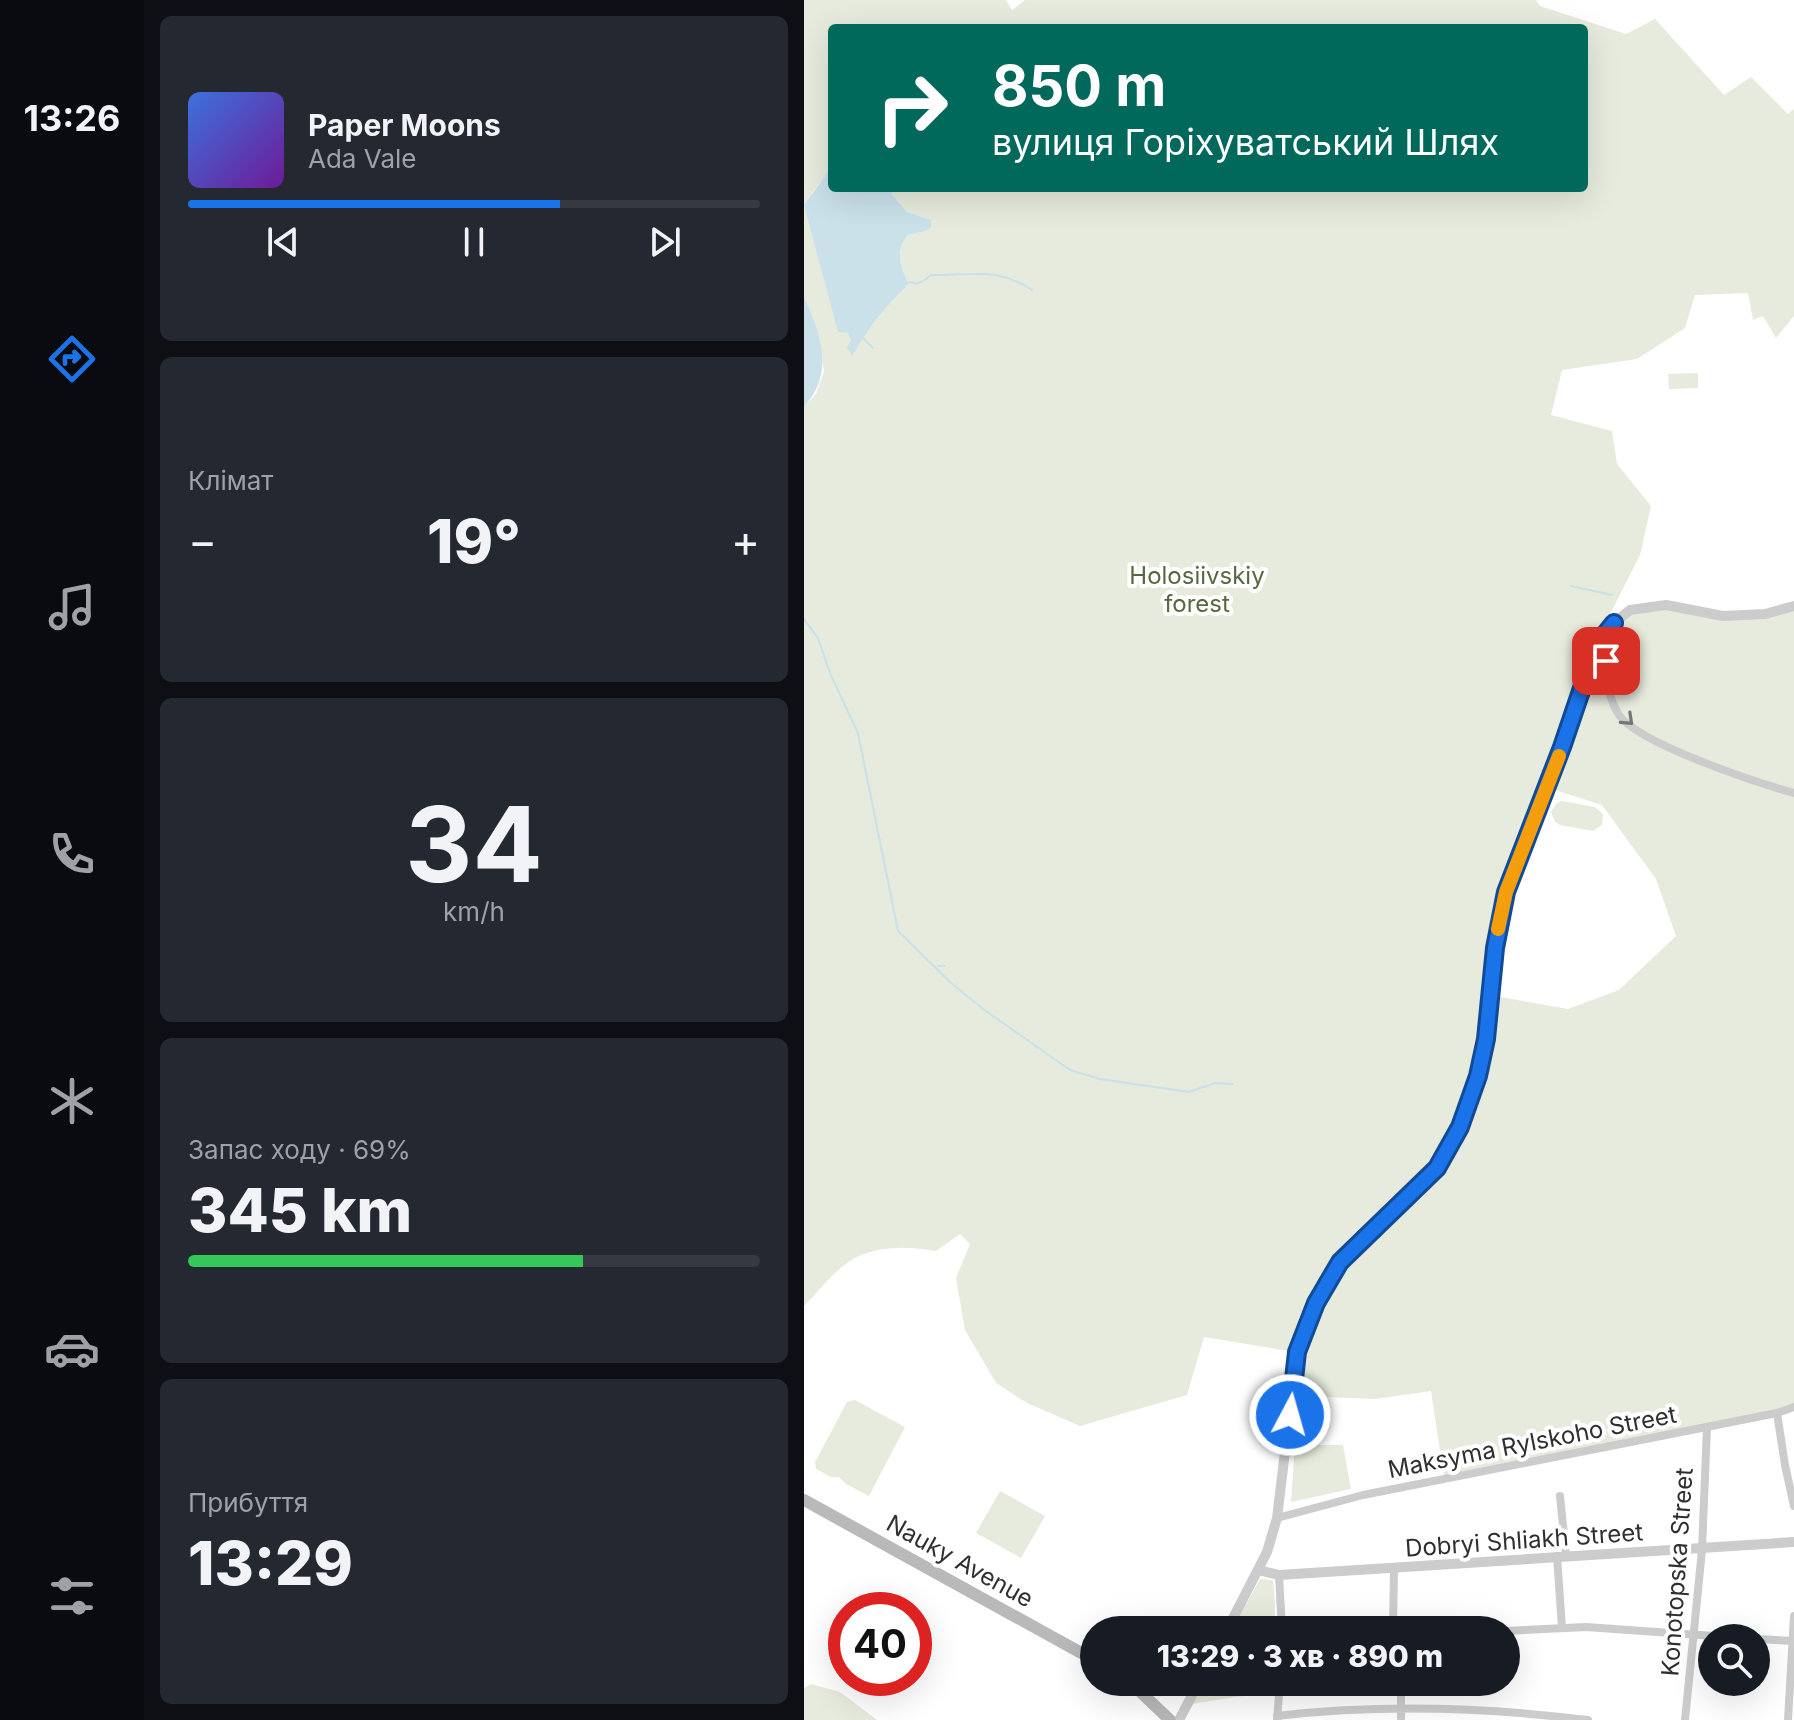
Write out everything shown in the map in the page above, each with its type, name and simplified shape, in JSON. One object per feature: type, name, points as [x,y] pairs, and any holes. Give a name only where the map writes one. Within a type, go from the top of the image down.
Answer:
[{"type":"main road","name":"Nauky Avenue","points":[[804,1500],[1080,1652]]},
{"type":"main road","points":[[1145,1696],[1170,1720]]},
{"type":"street","points":[[1234,1616],[1272,1541],[1297,1352],[1316,1303],[1340,1262],[1437,1168],[1460,1127],[1478,1076],[1486,1039],[1495,948],[1506,892],[1562,747],[1597,644],[1614,623],[1630,610],[1666,605],[1723,616],[1765,614],[1794,606]]},
{"type":"street","points":[[1614,623],[1606,642],[1606,681],[1620,716],[1655,743],[1794,793]]},
{"type":"street","name":"Maksyma Rylskoho Street","points":[[1277,1518],[1363,1495],[1777,1413],[1794,1407]]},
{"type":"street","points":[[1777,1413],[1794,1506]]},
{"type":"street","name":"Konotopska Street","points":[[1685,1720],[1702,1550],[1707,1427]]},
{"type":"street","points":[[1560,1496],[1562,1628]]},
{"type":"street","name":"Dobryi Shliakh Street","points":[[1258,1570],[1279,1575],[1394,1569],[1562,1555],[1702,1550],[1794,1542]]},
{"type":"street","points":[[1393,1616],[1394,1569]]},
{"type":"street","points":[[1279,1575],[1281,1616]]},
{"type":"street","points":[[1788,1720],[1794,1616]]},
{"type":"street","points":[[1520,1630],[1586,1627],[1698,1635]]},
{"type":"street","points":[[1770,1640],[1793,1641]]},
{"type":"street","points":[[1179,1720],[1192,1696]]},
{"type":"street","points":[[1279,1696],[1277,1718],[1340,1709],[1401,1707],[1458,1708],[1588,1720]]},
{"type":"street","points":[[1401,1696],[1401,1720]]},
{"type":"street","points":[[1340,1709],[1344,1720]]},
{"type":"green space","name":"Holosiivskiy forest","points":[[804,0],[1006,0],[1012,10],[1025,0],[1536,0],[1540,6],[1626,34],[1655,19],[1724,95],[1751,77],[1788,114],[1794,109],[1794,316],[1776,338],[1763,316],[1753,320],[1748,293],[1695,295],[1685,328],[1637,359],[1562,370],[1551,415],[1612,431],[1617,464],[1651,506],[1640,555],[1595,644],[1504,892],[1476,1075],[1457,1126],[1436,1166],[1339,1261],[1295,1352],[1204,1337],[1187,1395],[1080,1426],[1027,1403],[996,1383],[965,1330],[956,1278],[970,1244],[960,1234],[936,1251],[892,1248],[860,1256],[838,1271],[804,1306],[804,407],[816,394],[824,372],[820,345],[804,296]]},
{"type":"green space","points":[[1698,373],[1698,388],[1669,389],[1668,374]]},
{"type":"green space","points":[[1666,609],[1723,620],[1794,610],[1794,1405],[1444,1477],[1431,1391],[1375,1399],[1299,1396],[1302,1354],[1322,1306],[1344,1266],[1441,1175],[1466,1129],[1484,1077],[1495,996],[1568,1009],[1619,990],[1676,936],[1656,879],[1602,805],[1552,789],[1606,636],[1631,612]]},
{"type":"green space","points":[[1562,801],[1595,807],[1603,814],[1602,825],[1593,831],[1555,822],[1551,812]]},
{"type":"green space","points":[[855,1400],[905,1427],[869,1496],[839,1477],[831,1477],[816,1469],[815,1462],[847,1402]]},
{"type":"green space","points":[[1295,1445],[1343,1445],[1351,1489],[1291,1502]]},
{"type":"green space","points":[[1000,1491],[1045,1516],[1021,1558],[976,1533]]},
{"type":"green space","points":[[1260,1579],[1273,1580],[1275,1616],[1240,1616]]},
{"type":"green space","points":[[811,1684],[828,1689],[828,1696],[845,1696],[877,1720],[804,1720],[804,1688]]},
{"type":"green space","points":[[1195,1696],[1242,1696],[1191,1704]]},
{"type":"water","points":[[828,169],[828,192],[892,192],[907,212],[931,220],[931,227],[908,235],[901,247],[901,265],[909,284],[878,317],[852,356],[847,347],[851,341],[848,333],[838,332],[804,205]]},
{"type":"water","points":[[804,297],[820,340],[822,367],[814,394],[804,407]]},
{"type":"waterway","points":[[909,282],[918,283],[931,275],[983,274],[1007,278],[1032,290]]},
{"type":"waterway","points":[[863,338],[873,348]]},
{"type":"waterway","points":[[1571,586],[1612,595]]},
{"type":"waterway","points":[[804,619],[818,638],[830,673],[858,733],[898,931],[950,982],[983,1009],[1070,1070],[1100,1079],[1189,1092],[1215,1083],[1233,1084]]},
{"type":"waterway","points":[[938,966],[945,966]]},
{"type":"slow traffic","points":[[1498,929],[1506,892],[1559,756]]},
{"type":"route","points":[[1290,1415],[1297,1352],[1316,1303],[1340,1262],[1437,1168],[1460,1127],[1478,1076],[1486,1039],[1495,948],[1506,892],[1562,747],[1597,644],[1614,623],[1606,642],[1606,661]]}]
